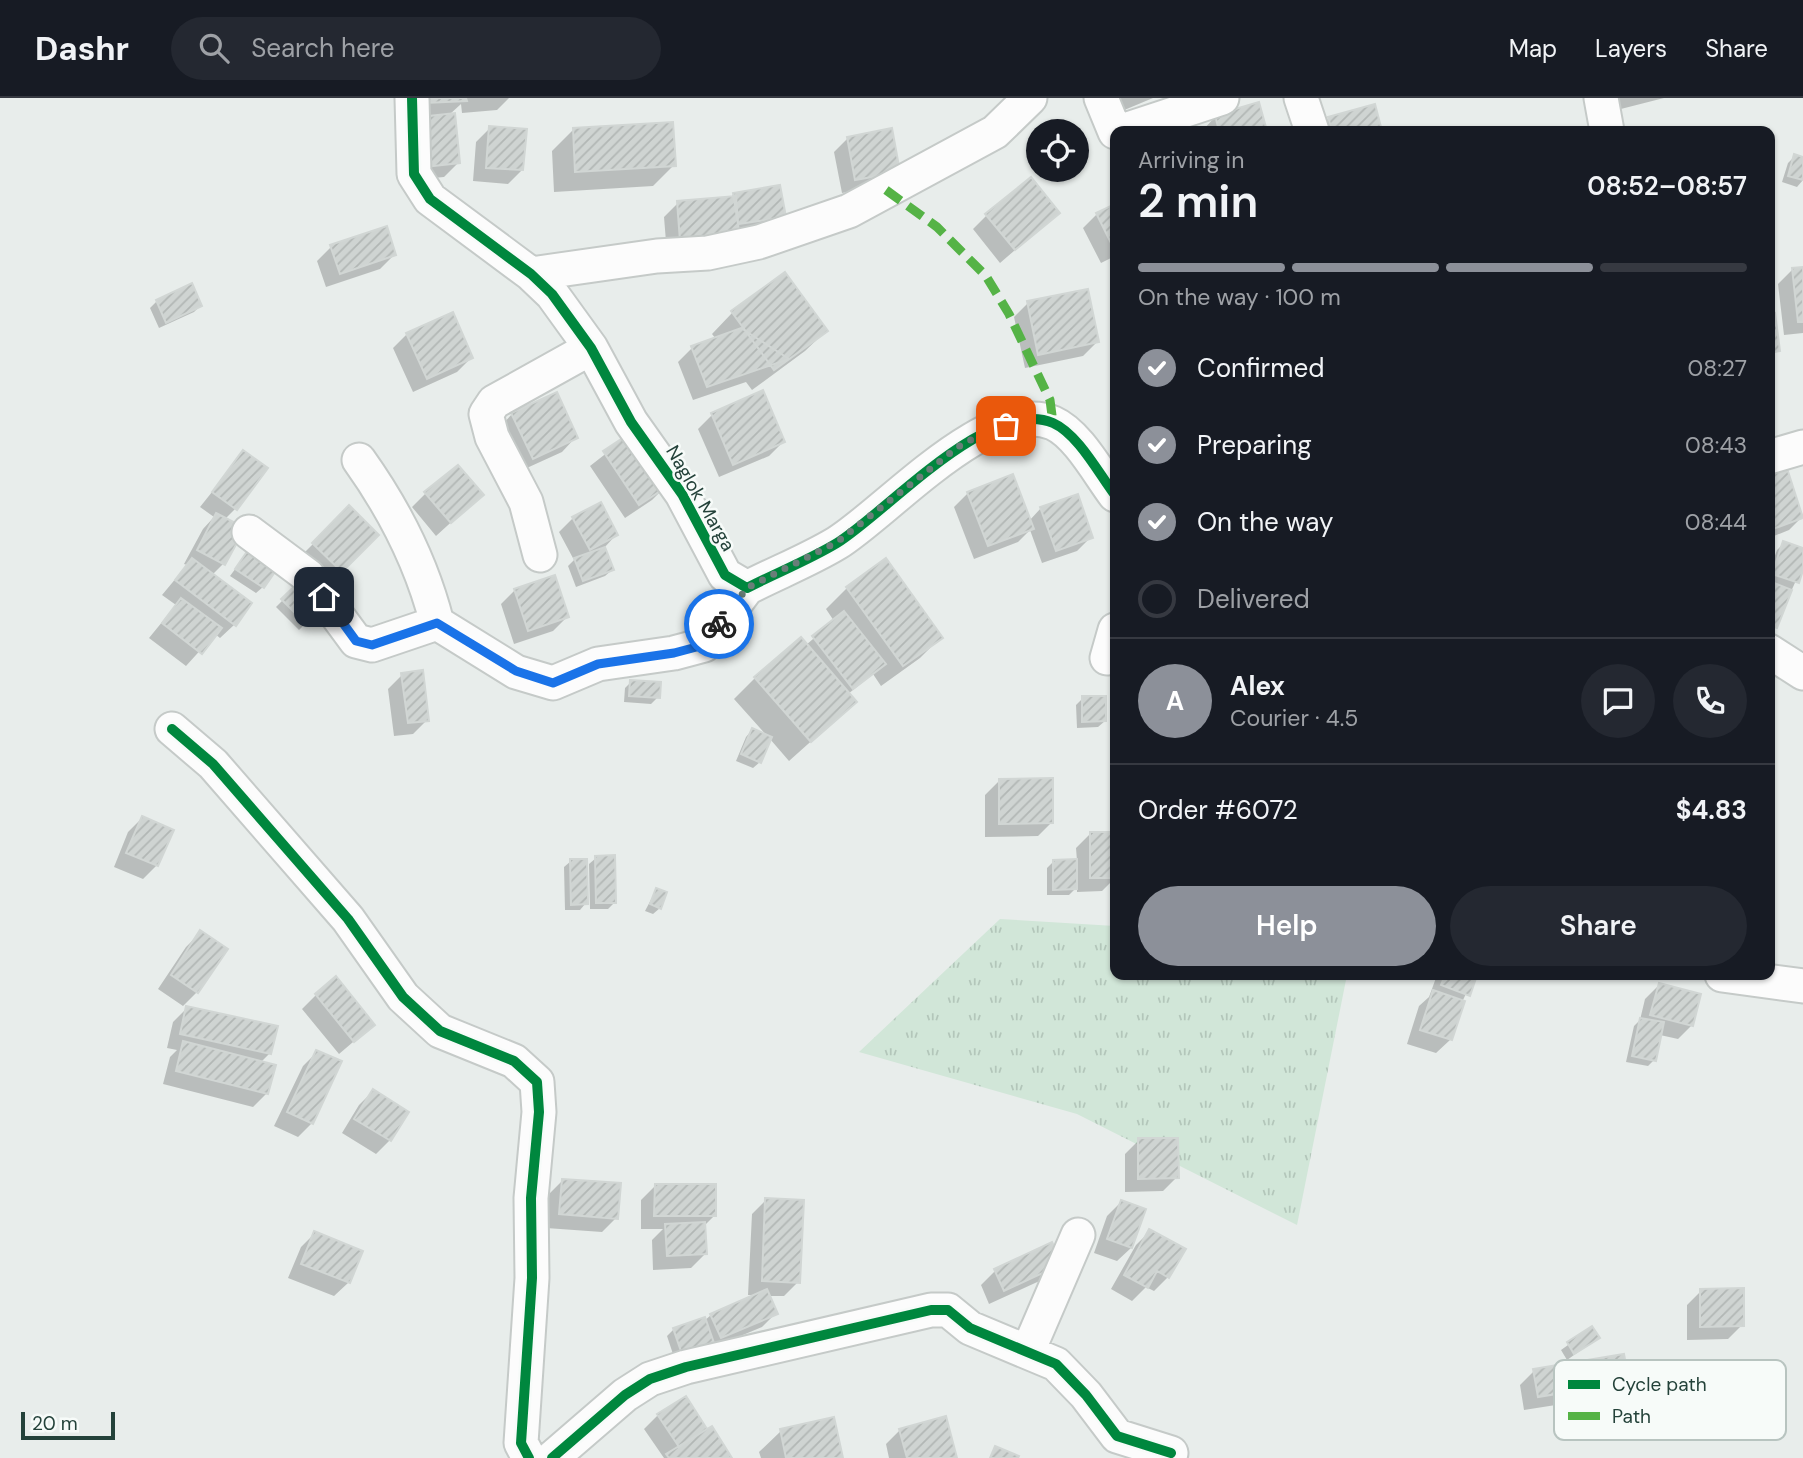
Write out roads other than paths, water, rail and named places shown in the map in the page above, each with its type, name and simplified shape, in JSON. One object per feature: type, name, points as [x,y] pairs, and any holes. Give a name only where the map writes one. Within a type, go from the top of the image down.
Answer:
[{"type":"street","name":"Naglok Marga","points":[[412,98],[414,174],[430,199],[531,274],[552,294],[591,348],[631,422],[682,494],[725,575],[747,588]]},
{"type":"street","points":[[531,274],[657,256],[708,253],[758,242],[849,211],[995,132],[1030,98]]},
{"type":"street","points":[[1101,98],[1113,126]]},
{"type":"street","points":[[1137,126],[1222,98]]},
{"type":"street","points":[[1301,98],[1310,126]]},
{"type":"street","points":[[1601,98],[1606,126]]},
{"type":"street","points":[[540,555],[526,502],[492,437],[486,414],[494,402],[591,348]]},
{"type":"street","points":[[359,460],[380,492],[426,580],[437,623],[516,671],[553,683],[598,664],[674,653],[704,645],[747,588],[837,542],[928,470],[985,432],[1027,420],[1053,423],[1110,475]]},
{"type":"street","points":[[1775,455],[1803,447]]},
{"type":"street","points":[[249,532],[308,576],[356,641],[372,645],[437,623]]},
{"type":"street","points":[[1775,656],[1803,673]]},
{"type":"street","points":[[172,729],[213,764],[348,919],[403,997],[440,1031],[514,1061],[537,1083],[539,1112],[531,1198],[532,1278],[521,1443],[529,1458]]},
{"type":"street","points":[[1759,980],[1803,986]]},
{"type":"street","points":[[1028,1351],[1079,1234]]},
{"type":"street","points":[[552,1458],[625,1395],[650,1379],[686,1367],[930,1310],[948,1310],[970,1328],[1056,1364],[1086,1395],[1117,1436],[1171,1453]]}]
